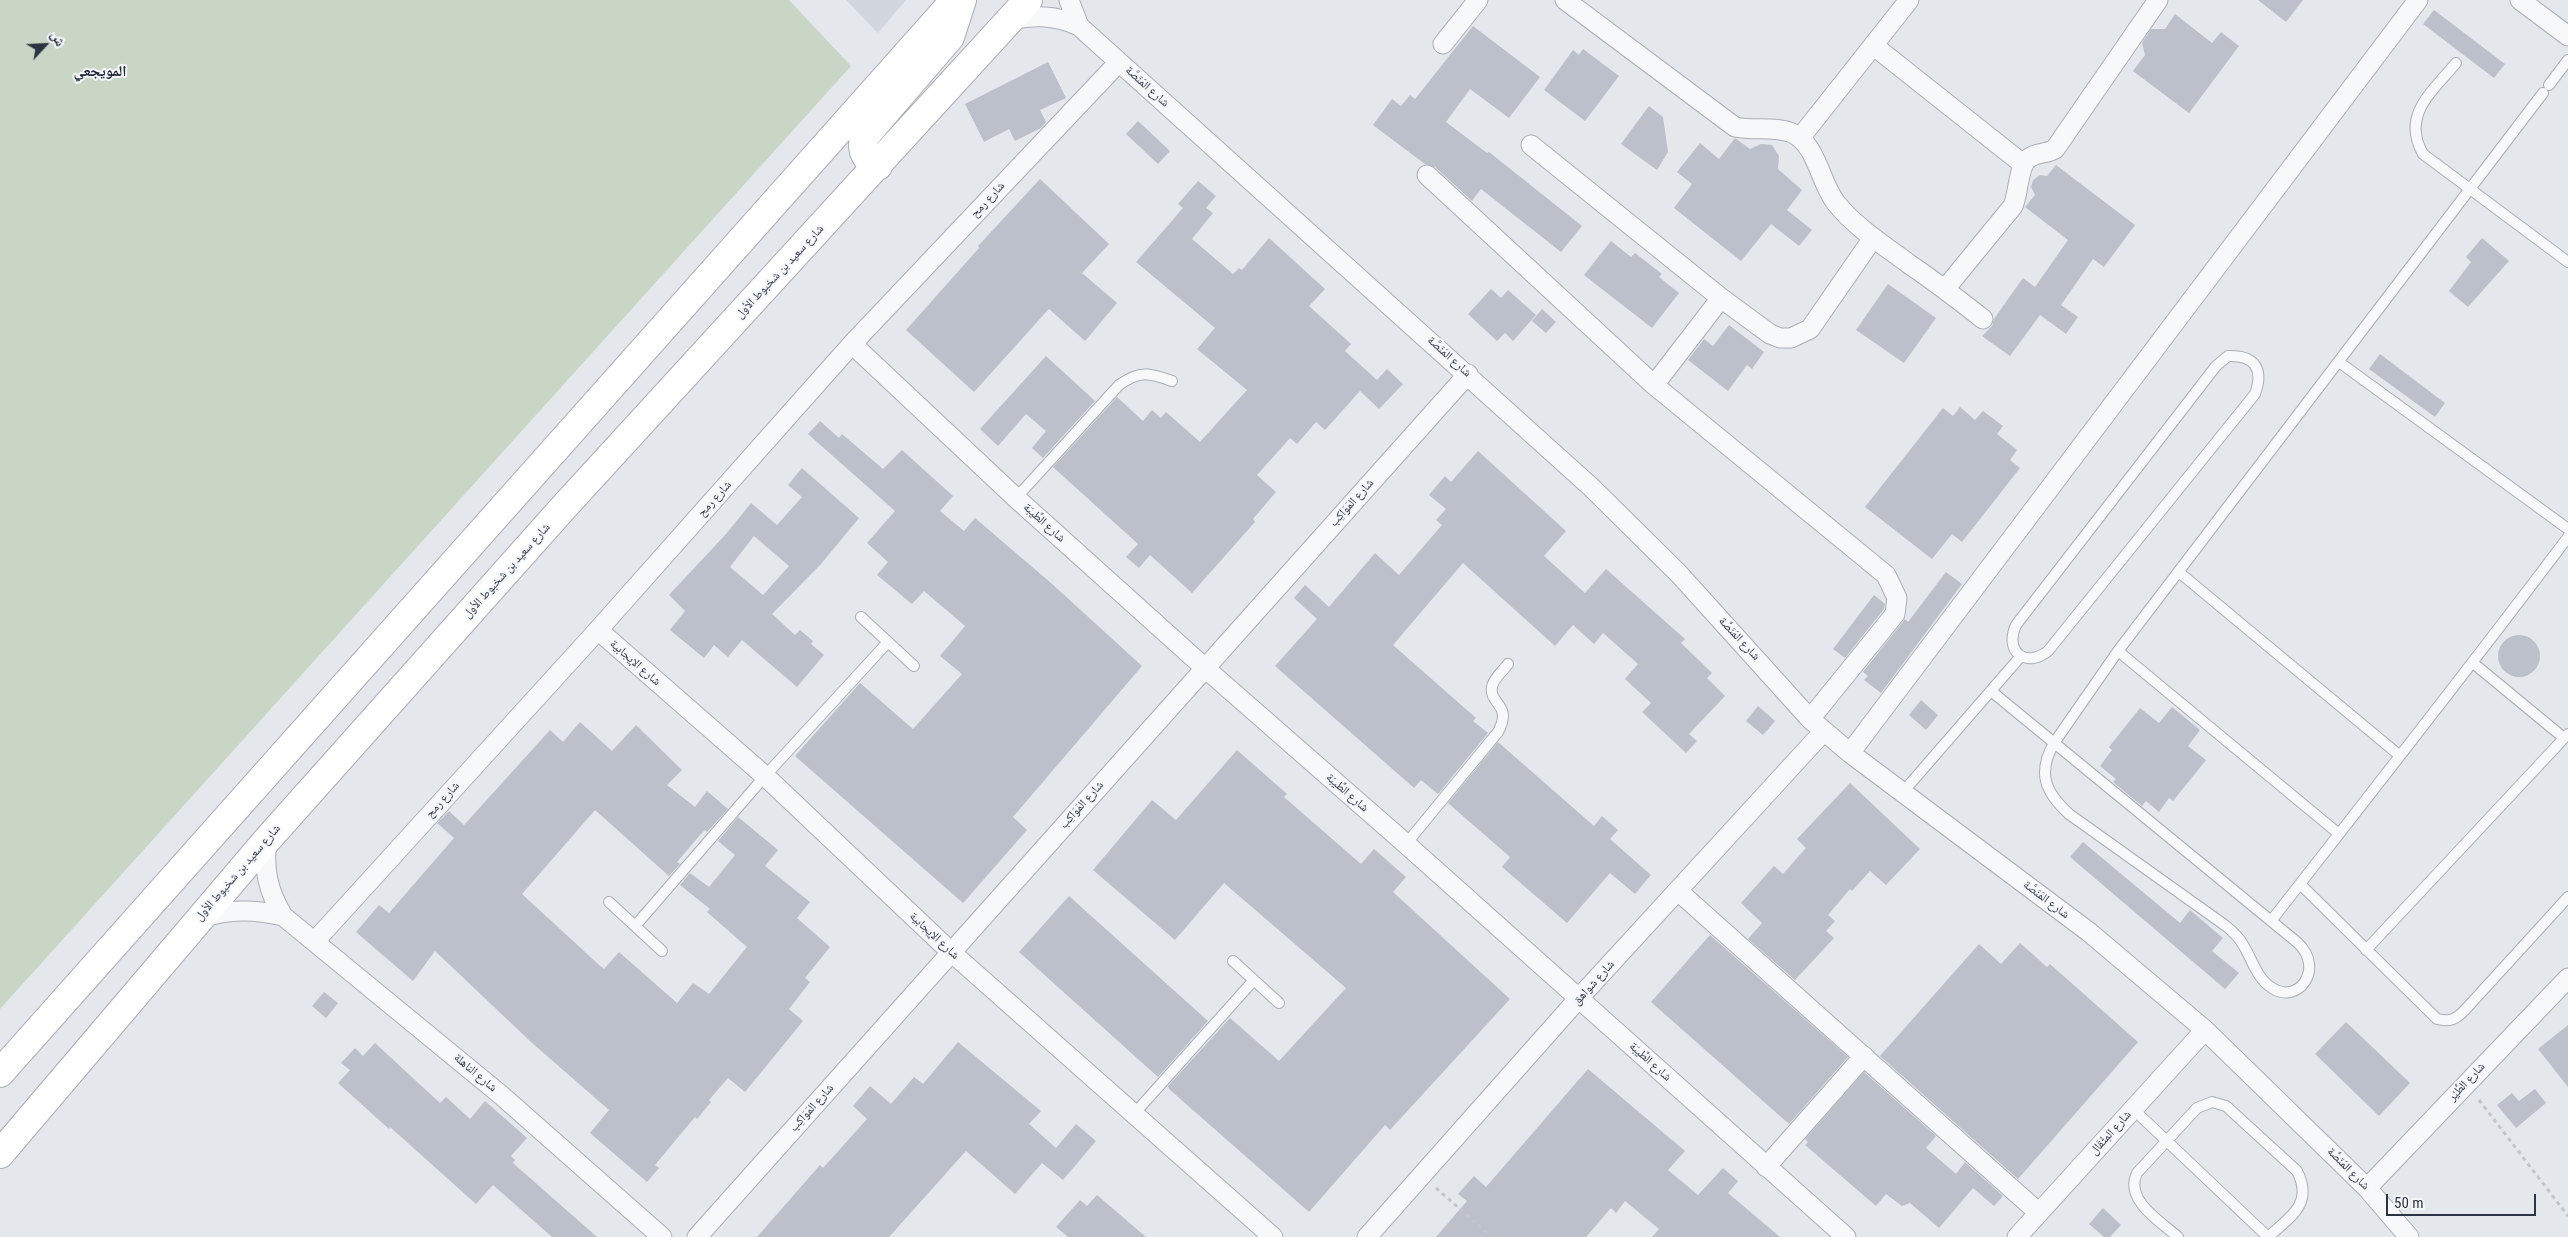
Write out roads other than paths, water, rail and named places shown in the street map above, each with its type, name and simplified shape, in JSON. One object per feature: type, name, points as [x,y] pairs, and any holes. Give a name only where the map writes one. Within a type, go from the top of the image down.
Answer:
[{"type":"main road","points":[[0,1073],[956,0]]},
{"type":"main road","points":[[878,166],[871,162],[863,151],[864,136],[950,37],[962,0]]},
{"type":"main road","name":"شارع سعيد بن شخبوط الأول","points":[[2,1153],[198,919],[267,840],[563,508],[1028,0]]},
{"type":"street","name":"شارع المَنَصَّة","points":[[1068,0],[1079,26]]},
{"type":"street","points":[[1443,44],[1478,0]]},
{"type":"street","points":[[1565,0],[1735,127],[1750,131],[1779,130],[1800,138],[1807,147],[1823,183],[1834,202],[1873,238],[1945,289],[1983,319]]},
{"type":"street","points":[[1800,138],[1909,0]]},
{"type":"street","points":[[1945,289],[2013,206],[2018,195],[2020,173],[2023,164],[2029,158],[2055,149],[2158,0]]},
{"type":"street","points":[[1850,753],[2418,0]]},
{"type":"street","points":[[2520,0],[2568,36]]},
{"type":"street","name":"شارع المَنَصَّة","points":[[1010,20],[1029,16],[1047,16],[1064,19],[1079,26],[1468,374],[1591,487],[1679,574],[1817,725],[1850,753],[2088,932],[2205,1030],[2368,1188],[2409,1237]]},
{"type":"street","points":[[1874,46],[2023,164]]},
{"type":"street","name":"شارع رمح","points":[[315,941],[598,630],[852,344],[1119,62]]},
{"type":"street","points":[[1531,145],[1721,298],[1770,334],[1791,338],[1801,335],[1810,329],[1873,238]]},
{"type":"street","name":"شارع شواهق","points":[[1367,1237],[1579,998],[1678,891],[1817,725],[1895,614],[1897,598],[1893,586],[1886,575],[1654,385],[1427,175]]},
{"type":"street","points":[[1654,385],[1721,298]]},
{"type":"street","name":"شارع الطِّيبَة","points":[[852,344],[1016,498],[1205,668],[1406,844],[1846,1237]]},
{"type":"street","name":"شارع المَوَاكِب","points":[[697,1237],[1468,374]]},
{"type":"street","name":"شارع الإيجابية","points":[[598,630],[765,776],[951,952],[1274,1237]]},
{"type":"street","name":"شارع الناهلة","points":[[267,840],[264,860],[266,880],[272,899],[283,916],[501,1095],[662,1237]]},
{"type":"street","points":[[1678,891],[2039,1213]]},
{"type":"street","name":"شارع الناهلة","points":[[198,919],[218,912],[240,910],[261,911],[283,916]]},
{"type":"street","name":"شارع الطَّيْر","points":[[2368,1188],[2568,978]]},
{"type":"street","name":"شارع المِثْقَال","points":[[2018,1237],[2205,1030]]},
{"type":"street","points":[[1766,1167],[1864,1056]]},
{"type":"lane","points":[[1991,691],[2054,743],[2271,920],[2306,950],[2310,961],[2310,972],[2305,982],[2296,989],[2285,992],[2274,990],[2265,983],[2242,943],[2226,926],[2069,814],[2053,799],[2044,779],[2046,757],[2054,743],[2118,651],[2180,573],[2568,60]]},
{"type":"lane","points":[[2456,63],[2420,108],[2415,119],[2417,143],[2423,154],[2568,262]]},
{"type":"lane","points":[[2228,356],[2243,356],[2256,365],[2260,379],[2255,394],[2055,643],[2040,658],[2029,659],[2021,656],[2013,646],[2012,636],[2016,625],[2216,366],[2228,356]]},
{"type":"lane","points":[[2339,362],[2568,529]]},
{"type":"lane","points":[[1016,498],[1119,385],[1133,375],[1144,374],[1172,381]]},
{"type":"lane","points":[[2271,920],[2399,755],[2474,663],[2568,538]]},
{"type":"lane","points":[[2180,573],[2399,755]]},
{"type":"lane","points":[[861,617],[914,666]]},
{"type":"lane","points":[[635,926],[765,776],[888,642]]},
{"type":"lane","points":[[2118,651],[2339,834]]},
{"type":"lane","points":[[1904,792],[2021,656]]},
{"type":"lane","points":[[2366,950],[2566,736],[2474,663]]},
{"type":"lane","points":[[1406,844],[1498,732],[1504,722],[1504,714],[1492,695],[1492,688],[1494,681],[1508,664]]},
{"type":"lane","points":[[2300,884],[2437,1019],[2447,1021],[2456,1018],[2464,1011],[2568,897]]},
{"type":"lane","points":[[609,902],[662,951]]},
{"type":"lane","points":[[1233,961],[1279,1003]]},
{"type":"lane","points":[[1134,1114],[1254,980]]},
{"type":"lane","points":[[2134,1109],[2167,1141],[2268,1237],[2298,1210],[2302,1202],[2303,1185],[2297,1172],[2226,1106],[2219,1103],[2204,1103],[2197,1108],[2167,1141],[2137,1174],[2133,1188],[2138,1201],[2178,1237]]},
{"type":"district","name":"المويجعي","points":[[100,72]]}]
